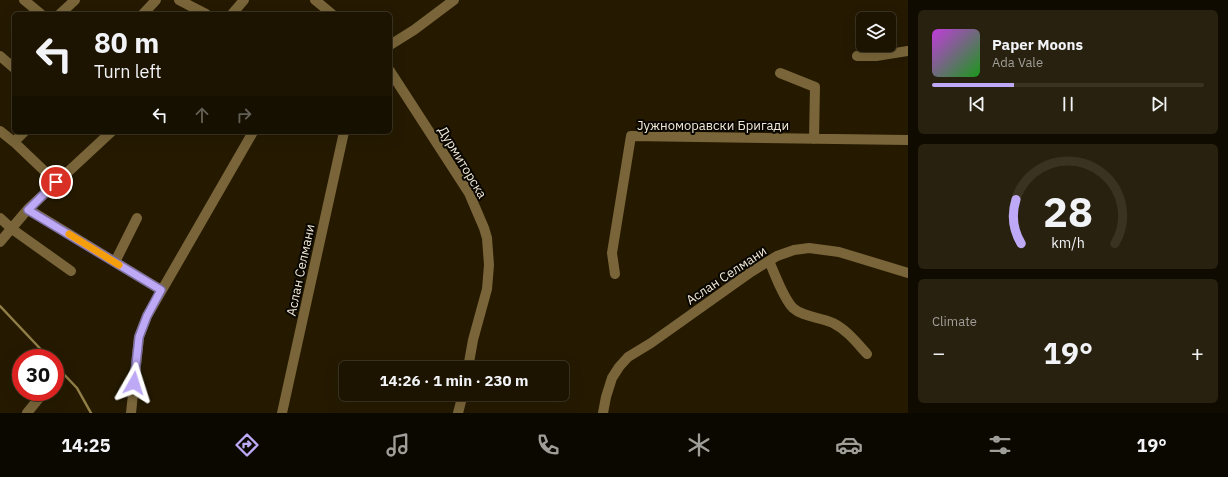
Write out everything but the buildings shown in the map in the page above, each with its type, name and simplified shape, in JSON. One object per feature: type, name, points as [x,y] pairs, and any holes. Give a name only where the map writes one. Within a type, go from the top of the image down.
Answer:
[{"type":"street","points":[[24,0],[39,12]]},
{"type":"street","points":[[62,12],[75,0]]},
{"type":"street","points":[[145,12],[156,0]]},
{"type":"street","points":[[179,0],[202,12]]},
{"type":"street","points":[[234,12],[244,0]]},
{"type":"street","points":[[315,0],[322,11]]},
{"type":"street","points":[[392,44],[414,30],[454,0]]},
{"type":"street","points":[[857,56],[876,56],[908,51]]},
{"type":"street","points":[[0,56],[12,63]]},
{"type":"street","points":[[780,73],[815,87],[814,139]]},
{"type":"street","name":"Дурмиторска","points":[[392,74],[469,192],[487,238],[490,265],[487,289],[473,340],[469,361]]},
{"type":"street","points":[[0,131],[14,142],[56,182]]},
{"type":"street","points":[[14,142],[22,134]]},
{"type":"street","points":[[0,242],[28,210],[56,182],[109,134]]},
{"type":"street","points":[[130,413],[139,337],[147,316],[252,134]]},
{"type":"street","name":"Аслан Селмани","points":[[282,413],[344,134]]},
{"type":"street","name":"Јужноморавски Бригади","points":[[614,274],[612,253],[631,136],[908,140]]},
{"type":"street","points":[[28,210],[161,290]]},
{"type":"street","points":[[0,218],[12,229],[71,271]]},
{"type":"street","points":[[115,262],[137,218]]},
{"type":"street","name":"Аслан Селмани","points":[[603,413],[612,378],[628,357],[651,343],[722,291],[777,256],[794,250],[809,248],[839,252],[908,274]]},
{"type":"street","points":[[770,261],[787,300],[796,311],[833,323],[856,341],[867,354]]},
{"type":"street","points":[[27,413],[37,401]]},
{"type":"street","points":[[458,413],[461,401]]},
{"type":"waterway","points":[[0,306],[41,349]]},
{"type":"waterway","points":[[64,374],[77,388],[91,413]]},
{"type":"slow traffic","points":[[69,234],[119,265]]},
{"type":"route","points":[[56,182],[28,210],[161,290],[147,316],[139,337],[134,383]]}]
